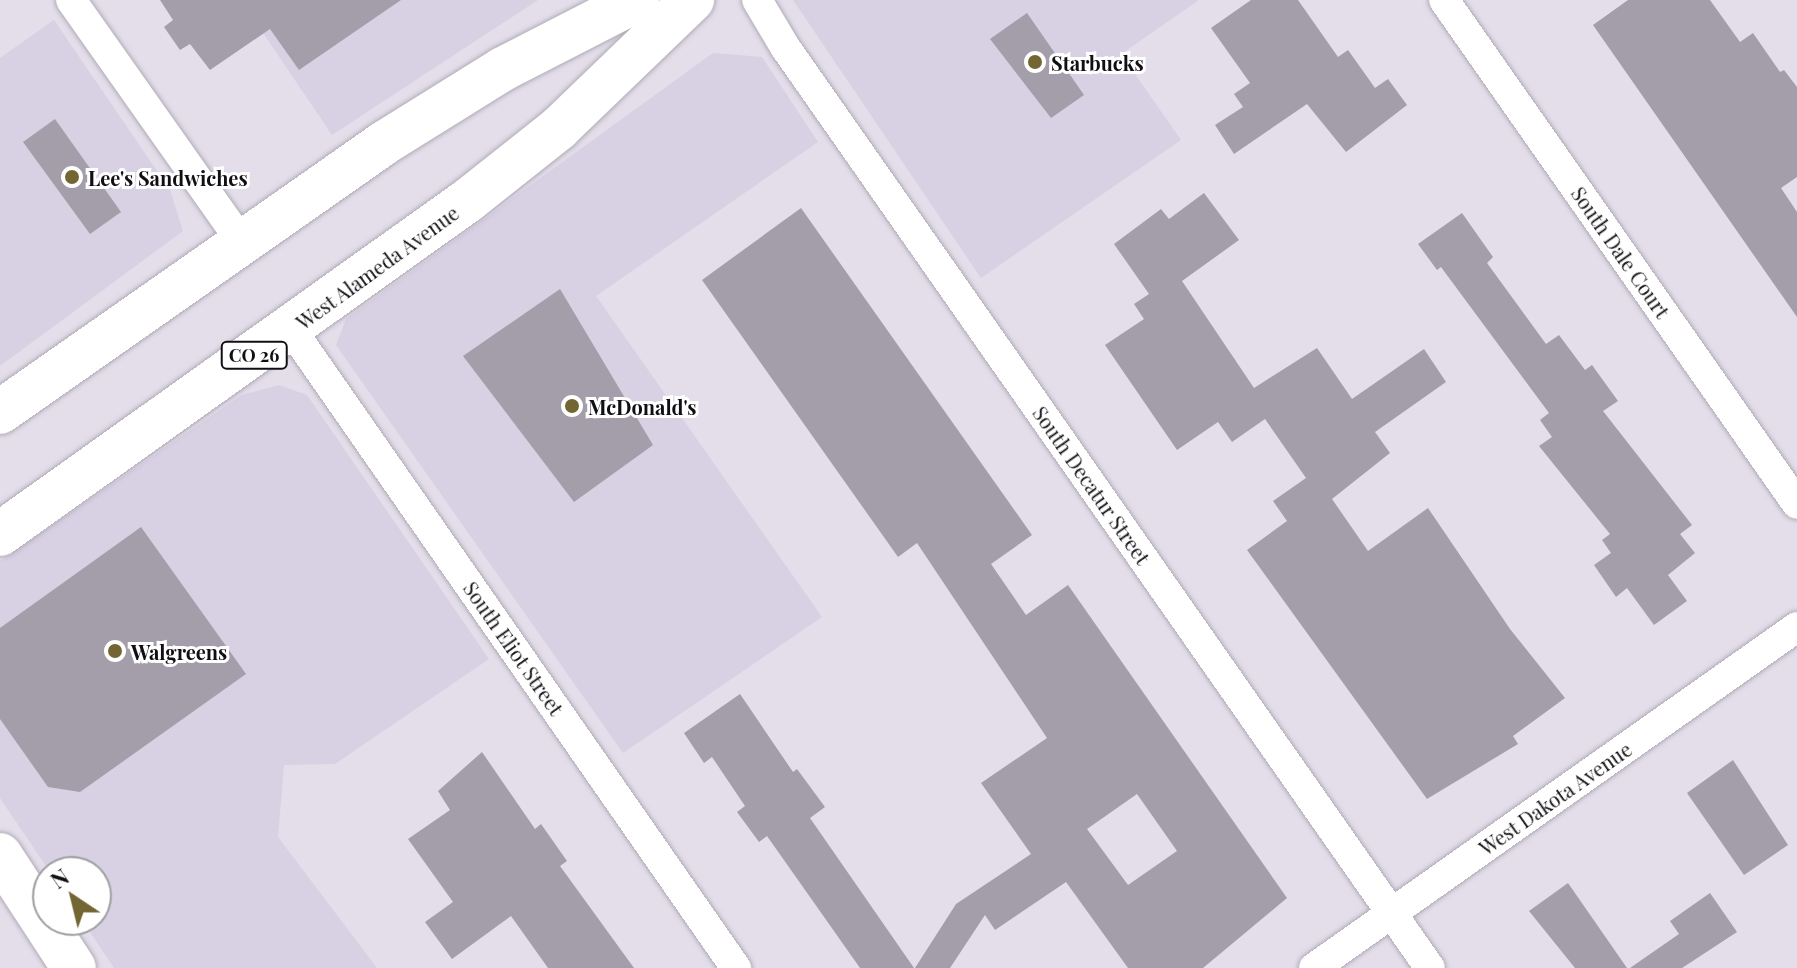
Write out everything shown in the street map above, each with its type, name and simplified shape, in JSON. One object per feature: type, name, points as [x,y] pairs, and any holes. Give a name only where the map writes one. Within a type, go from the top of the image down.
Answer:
[{"type":"main road","points":[[0,412],[241,241],[503,69],[637,0]]},
{"type":"main road","name":"West Alameda Avenue","points":[[0,534],[291,329],[559,128],[692,0]]},
{"type":"main road","points":[[0,855],[74,968]]},
{"type":"street","points":[[71,0],[241,241]]},
{"type":"street","name":"South Decatur Street","points":[[757,0],[793,59],[1430,968]]},
{"type":"street","name":"South Dale Court","points":[[1444,0],[1797,504]]},
{"type":"street","name":"South Eliot Street","points":[[291,329],[736,968]]},
{"type":"street","name":"West Dakota Avenue","points":[[1314,968],[1797,627]]},
{"type":"shaded area","points":[[241,0],[538,0],[332,135]]},
{"type":"shaded area","points":[[793,0],[1199,0],[1121,54],[1181,140],[981,278]]},
{"type":"shaded area","points":[[54,20],[170,190],[183,231],[0,366],[0,58]]},
{"type":"shaded area","points":[[713,53],[762,57],[818,142],[596,296],[822,617],[623,753],[336,345],[346,319]]},
{"type":"shaded area","points":[[279,385],[307,395],[489,659],[335,764],[284,765],[278,837],[377,968],[114,968],[93,936],[112,936],[112,856],[39,856],[0,798],[0,561],[242,395]]},
{"type":"building","points":[[160,0],[401,0],[299,70],[270,29],[210,70],[190,44],[180,50],[164,27],[173,20]]},
{"type":"building","points":[[1251,0],[1298,0],[1338,57],[1348,50],[1375,88],[1388,79],[1407,105],[1346,152],[1307,104],[1234,154],[1215,125],[1243,107],[1234,94],[1250,83],[1211,28]]},
{"type":"building","points":[[1628,0],[1710,0],[1740,42],[1753,33],[1780,72],[1784,70],[1797,87],[1797,177],[1781,188],[1797,212],[1797,317],[1593,25]]},
{"type":"building","points":[[1027,13],[1084,95],[1051,118],[990,39]]},
{"type":"building","points":[[55,119],[121,212],[90,234],[23,142]]},
{"type":"building","points":[[1204,193],[1239,240],[1182,281],[1254,388],[1317,348],[1352,399],[1424,349],[1446,382],[1375,432],[1390,453],[1332,499],[1368,551],[1428,508],[1510,629],[1565,698],[1513,736],[1518,744],[1427,799],[1247,550],[1287,521],[1273,501],[1306,478],[1265,419],[1232,442],[1218,422],[1177,450],[1105,345],[1144,319],[1134,304],[1149,294],[1114,244],[1161,209],[1169,219]]},
{"type":"building","points":[[801,208],[1032,535],[991,564],[1026,615],[1068,585],[1287,898],[1203,968],[1128,968],[1066,882],[995,930],[985,915],[950,968],[915,968],[956,904],[1031,854],[981,783],[1047,738],[917,543],[898,557],[702,280]],"holes":[[[1137,794],[1177,851],[1128,885],[1087,829]]]},
{"type":"building","points":[[1462,213],[1493,257],[1487,263],[1546,344],[1559,335],[1585,370],[1592,365],[1618,401],[1603,411],[1692,525],[1680,534],[1695,553],[1668,575],[1687,601],[1654,625],[1627,588],[1616,597],[1594,565],[1611,553],[1602,540],[1610,534],[1539,446],[1552,437],[1540,420],[1549,413],[1441,267],[1437,270],[1418,244]]},
{"type":"building","points":[[560,289],[653,445],[574,502],[463,356]]},
{"type":"building","name":"Walgreens","points":[[141,527],[246,674],[80,792],[48,787],[0,719],[0,628]]},
{"type":"building","points":[[740,694],[793,772],[797,769],[825,807],[810,818],[914,968],[860,968],[767,836],[759,842],[737,812],[745,806],[712,757],[704,763],[684,733]]},
{"type":"building","points":[[482,752],[535,829],[541,824],[567,861],[560,866],[634,968],[548,968],[511,916],[452,959],[425,922],[453,902],[408,839],[450,810],[438,791]]},
{"type":"building","points":[[1733,760],[1788,845],[1744,875],[1687,793]]},
{"type":"building","points":[[1568,883],[1627,968],[1575,968],[1529,911]]},
{"type":"building","points":[[1710,893],[1737,932],[1682,968],[1630,968],[1679,934],[1670,921]]},
{"type":"place","name":"Starbucks","points":[[1035,62]]},
{"type":"place","name":"Lee's Sandwiches","points":[[72,177]]},
{"type":"place","name":"McDonald's","points":[[572,406]]},
{"type":"place","name":"Walgreens","points":[[115,651]]}]
